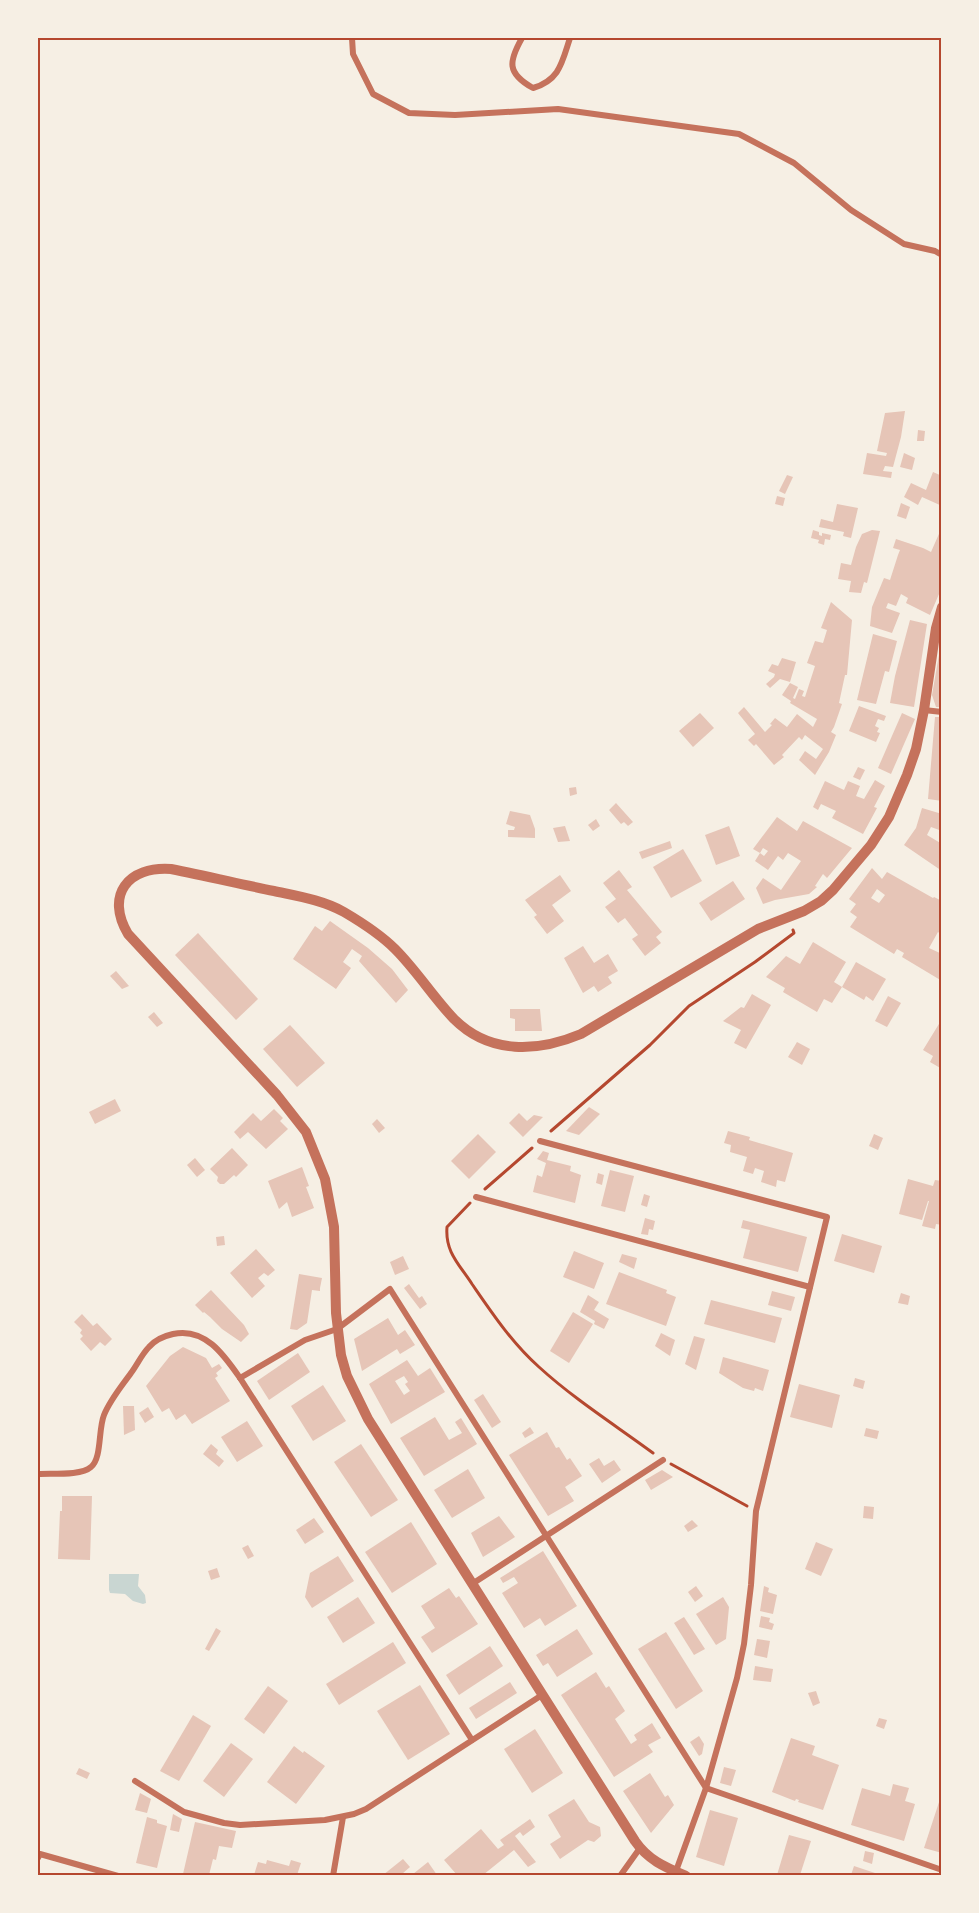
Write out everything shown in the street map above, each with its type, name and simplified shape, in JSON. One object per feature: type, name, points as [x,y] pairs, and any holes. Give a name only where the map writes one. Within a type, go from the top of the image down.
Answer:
[{"type":"street","points":[[352,38],[353,54],[373,94],[409,113],[455,115],[558,109],[739,134],[794,163],[851,210],[904,244],[935,251],[942,255]]},
{"type":"street","points":[[522,38],[513,55],[512,66],[517,76],[533,88],[544,85],[558,72],[570,38]]},
{"type":"street","points":[[686,1875],[658,1863],[640,1848],[359,1402],[347,1376],[337,1329],[334,1227],[325,1179],[306,1132],[289,1108],[128,934],[121,922],[118,907],[125,884],[135,874],[158,868],[300,897],[342,911],[395,949],[453,1017],[474,1034],[505,1045],[535,1047],[553,1045],[581,1034],[758,929],[804,911],[821,901],[833,890],[871,845],[889,817],[907,775],[916,749],[936,628],[942,607]]},
{"type":"street","points":[[924,710],[942,712]]},
{"type":"street","points":[[540,1141],[827,1217],[756,1511],[744,1644],[728,1712],[706,1788],[676,1871]]},
{"type":"street","points":[[476,1197],[810,1287]]},
{"type":"street","points":[[240,1378],[305,1340],[337,1329],[390,1289],[706,1788],[942,1870]]},
{"type":"street","points":[[38,1474],[79,1473],[94,1465],[98,1453],[99,1430],[110,1402],[148,1348],[157,1340],[181,1332],[195,1334],[214,1345],[240,1378],[472,1740]]},
{"type":"street","points":[[472,1584],[663,1460]]},
{"type":"street","points":[[135,1781],[184,1812],[224,1823],[240,1825],[307,1822],[343,1816],[366,1809],[542,1695]]},
{"type":"street","points":[[333,1875],[343,1816]]},
{"type":"street","points":[[620,1875],[640,1848]]},
{"type":"street","points":[[38,1858],[40,1854],[118,1875]]},
{"type":"shaded area","points":[[109,1574],[139,1574],[138,1586],[145,1595],[146,1603],[133,1601],[125,1594],[110,1593]]},
{"type":"building","points":[[905,411],[893,467],[885,466],[883,471],[892,472],[891,478],[863,474],[867,453],[886,456],[887,453],[877,451],[885,413]]},
{"type":"building","points":[[918,430],[925,431],[924,441],[917,441]]},
{"type":"building","points":[[904,453],[915,458],[912,470],[900,467]]},
{"type":"building","points":[[933,472],[942,476],[942,506],[922,497],[918,505],[904,497],[911,483],[926,490]]},
{"type":"building","points":[[787,475],[793,477],[785,494],[779,491]]},
{"type":"building","points":[[777,496],[785,498],[783,506],[775,504]]},
{"type":"building","points":[[901,503],[910,507],[906,519],[897,516]]},
{"type":"building","points":[[837,504],[858,508],[851,538],[843,536],[844,532],[819,527],[821,519],[833,522]]},
{"type":"building","points":[[942,527],[942,560],[939,566],[942,567],[942,587],[930,615],[906,603],[908,598],[901,594],[896,606],[888,603],[886,608],[900,613],[892,633],[870,626],[872,607],[884,578],[890,580],[900,550],[893,548],[896,539],[931,552]]},
{"type":"building","points":[[813,530],[822,536],[822,533],[831,535],[830,540],[825,539],[824,545],[818,543],[819,540],[811,538]]},
{"type":"building","points":[[872,530],[880,531],[867,583],[864,582],[861,593],[849,592],[851,581],[838,579],[841,563],[851,565],[862,534]]},
{"type":"building","points":[[831,602],[852,620],[847,675],[845,675],[839,703],[842,704],[831,732],[836,735],[815,775],[799,760],[805,751],[816,759],[823,749],[805,735],[802,740],[799,737],[782,755],[784,757],[774,765],[756,744],[754,746],[748,740],[755,734],[738,713],[744,707],[765,732],[775,718],[787,727],[797,714],[813,727],[817,719],[790,703],[791,701],[782,695],[790,683],[798,687],[793,698],[795,699],[799,689],[804,691],[802,696],[805,697],[815,666],[807,663],[815,641],[823,643],[827,630],[821,628]]},
{"type":"building","points":[[910,620],[927,624],[914,707],[890,703]]},
{"type":"building","points":[[873,634],[897,641],[889,672],[885,671],[876,704],[857,700]]},
{"type":"building","points":[[940,649],[942,650],[942,707],[936,707],[932,695]]},
{"type":"building","points":[[782,658],[796,662],[790,682],[780,679],[770,688],[766,684],[775,674],[768,671],[772,664],[778,666]]},
{"type":"building","points":[[859,706],[886,716],[884,721],[878,719],[875,726],[879,728],[877,732],[880,733],[876,742],[849,731]]},
{"type":"building","points":[[700,713],[714,728],[693,747],[679,731]]},
{"type":"building","points":[[902,713],[915,719],[891,774],[878,768]]},
{"type":"building","points":[[935,717],[942,717],[942,801],[928,799]]},
{"type":"building","points":[[858,767],[865,770],[860,780],[853,777]]},
{"type":"building","points":[[875,780],[885,786],[874,807],[877,808],[863,834],[832,818],[836,811],[821,804],[818,810],[813,807],[825,781],[844,790],[848,781],[860,786],[856,796],[864,799]]},
{"type":"building","points":[[576,787],[577,794],[570,796],[569,788]]},
{"type":"building","points":[[616,803],[633,822],[628,826],[624,822],[621,824],[609,810]]},
{"type":"building","points":[[922,808],[942,814],[942,831],[931,827],[927,835],[942,844],[942,871],[904,845],[916,828]]},
{"type":"building","points":[[510,811],[530,815],[535,829],[535,838],[508,837],[508,830],[514,830],[515,827],[506,824]]},
{"type":"building","points":[[777,817],[797,831],[803,821],[852,848],[827,878],[823,874],[815,886],[817,887],[809,894],[763,904],[756,888],[763,878],[781,890],[801,861],[788,853],[783,860],[778,856],[768,870],[755,861],[760,853],[753,849]],"holes":[[[763,848],[768,851],[764,856],[760,853]]]},
{"type":"building","points":[[596,819],[600,826],[593,831],[588,825]]},
{"type":"building","points":[[565,826],[570,841],[558,842],[553,828]]},
{"type":"building","points":[[729,826],[740,856],[716,865],[705,835]]},
{"type":"building","points":[[670,841],[672,848],[642,859],[639,852]]},
{"type":"building","points":[[683,849],[702,881],[671,898],[653,867]]},
{"type":"building","points":[[872,868],[882,879],[887,872],[942,901],[942,935],[938,932],[929,948],[942,954],[942,981],[902,957],[904,953],[897,949],[894,954],[850,927],[857,917],[850,912],[856,904],[849,899]],"holes":[[[877,889],[885,895],[879,903],[871,898]]]},
{"type":"building","points":[[619,870],[632,887],[627,890],[662,932],[656,937],[661,943],[645,956],[632,939],[638,935],[625,918],[618,923],[605,907],[616,899],[603,883]]},
{"type":"building","points":[[560,875],[571,891],[552,905],[564,921],[547,934],[534,917],[537,915],[525,900]]},
{"type":"building","points":[[733,881],[745,899],[711,921],[699,903]]},
{"type":"building","points":[[330,921],[368,948],[392,969],[408,990],[396,1003],[359,961],[362,956],[352,949],[343,962],[351,968],[336,989],[293,959],[315,926],[322,931]]},
{"type":"building","points":[[198,933],[258,999],[236,1020],[175,955]]},
{"type":"building","points":[[813,942],[846,962],[834,982],[842,987],[832,1003],[824,999],[817,1012],[783,992],[785,988],[766,977],[786,956],[800,964]]},
{"type":"building","points":[[583,946],[594,963],[608,954],[618,971],[608,977],[612,983],[598,992],[594,986],[583,993],[564,958]]},
{"type":"building","points":[[856,962],[886,979],[873,1001],[866,996],[864,1000],[842,987]]},
{"type":"building","points":[[116,971],[129,986],[122,989],[110,976]]},
{"type":"building","points":[[752,994],[771,1005],[746,1049],[734,1043],[741,1030],[723,1021],[741,1007],[744,1008]]},
{"type":"building","points":[[888,996],[901,1003],[887,1027],[875,1021]]},
{"type":"building","points":[[510,1009],[540,1009],[542,1031],[515,1031],[515,1019],[510,1018]]},
{"type":"building","points":[[154,1012],[163,1023],[157,1027],[148,1017]]},
{"type":"building","points":[[942,1019],[942,1069],[930,1062],[933,1056],[923,1050]]},
{"type":"building","points":[[290,1025],[325,1063],[297,1087],[263,1049]]},
{"type":"building","points":[[797,1042],[810,1049],[802,1065],[788,1057]]},
{"type":"building","points":[[115,1099],[121,1111],[95,1124],[89,1112]]},
{"type":"building","points":[[589,1107],[600,1114],[579,1135],[566,1131]]},
{"type":"building","points":[[274,1109],[283,1118],[280,1121],[288,1129],[266,1149],[248,1132],[240,1139],[234,1132],[253,1113],[261,1121]]},
{"type":"building","points":[[519,1113],[527,1121],[534,1115],[543,1117],[523,1137],[509,1123]]},
{"type":"building","points":[[377,1119],[385,1128],[379,1133],[372,1124]]},
{"type":"building","points":[[728,1131],[793,1153],[785,1182],[777,1180],[776,1187],[761,1182],[764,1171],[755,1168],[753,1174],[743,1171],[747,1157],[730,1152],[731,1145],[724,1143]]},
{"type":"building","points":[[478,1134],[496,1152],[469,1179],[451,1161]]},
{"type":"building","points":[[874,1134],[883,1138],[878,1150],[869,1146]]},
{"type":"building","points":[[232,1148],[248,1165],[236,1177],[234,1175],[224,1184],[220,1184],[217,1181],[218,1177],[210,1169]]},
{"type":"building","points":[[543,1151],[549,1153],[547,1160],[571,1166],[570,1171],[581,1175],[575,1203],[533,1192],[537,1175],[542,1177],[546,1163],[537,1159]]},
{"type":"building","points":[[195,1158],[205,1170],[197,1177],[187,1165]]},
{"type":"building","points":[[302,1167],[314,1208],[292,1217],[287,1202],[279,1209],[268,1181]]},
{"type":"building","points":[[610,1170],[634,1176],[625,1212],[601,1206]]},
{"type":"building","points":[[598,1173],[604,1175],[602,1185],[596,1183]]},
{"type":"building","points":[[908,1179],[933,1186],[935,1180],[942,1181],[942,1225],[936,1224],[935,1229],[922,1226],[929,1201],[922,1220],[899,1214]]},
{"type":"building","points":[[644,1194],[650,1196],[647,1207],[641,1205]]},
{"type":"building","points":[[645,1218],[655,1221],[653,1230],[649,1229],[648,1235],[641,1234]]},
{"type":"building","points":[[743,1220],[807,1237],[798,1272],[743,1258],[750,1230],[741,1228]]},
{"type":"building","points":[[842,1234],[882,1246],[874,1273],[834,1261]]},
{"type":"building","points":[[224,1236],[225,1245],[217,1246],[216,1237]]},
{"type":"building","points":[[256,1249],[275,1270],[268,1276],[264,1273],[258,1278],[265,1286],[252,1298],[230,1273]]},
{"type":"building","points":[[574,1251],[604,1263],[594,1289],[563,1277]]},
{"type":"building","points":[[622,1254],[637,1258],[634,1269],[619,1262]]},
{"type":"building","points":[[403,1256],[409,1269],[395,1275],[390,1262]]},
{"type":"building","points":[[619,1272],[667,1290],[666,1293],[676,1297],[666,1326],[606,1304]]},
{"type":"building","points":[[299,1274],[322,1278],[320,1291],[312,1290],[307,1323],[297,1330],[290,1329]]},
{"type":"building","points":[[409,1284],[419,1298],[422,1296],[427,1304],[420,1309],[404,1288]]},
{"type":"building","points":[[211,1290],[244,1325],[249,1334],[241,1342],[195,1305]]},
{"type":"building","points":[[772,1291],[795,1297],[791,1311],[768,1305]]},
{"type":"building","points":[[901,1293],[910,1296],[908,1305],[898,1303]]},
{"type":"building","points":[[588,1295],[599,1302],[594,1310],[609,1319],[604,1329],[580,1312]]},
{"type":"building","points":[[711,1300],[782,1318],[775,1343],[704,1324]]},
{"type":"building","points":[[573,1312],[593,1324],[569,1363],[550,1351]]},
{"type":"building","points":[[82,1314],[93,1326],[97,1323],[112,1339],[105,1346],[100,1342],[91,1351],[80,1339],[83,1336],[80,1333],[82,1330],[74,1322]]},
{"type":"building","points":[[388,1318],[398,1335],[405,1330],[415,1345],[400,1354],[397,1349],[362,1371],[354,1339]]},
{"type":"building","points":[[661,1333],[675,1340],[670,1356],[655,1346]]},
{"type":"building","points":[[694,1336],[705,1339],[696,1370],[685,1364]]},
{"type":"building","points":[[183,1347],[206,1358],[212,1368],[219,1364],[222,1368],[216,1373],[218,1376],[215,1378],[230,1401],[192,1424],[185,1414],[176,1420],[169,1408],[162,1412],[146,1386],[170,1356]]},
{"type":"building","points":[[298,1353],[310,1372],[269,1400],[257,1381]]},
{"type":"building","points":[[723,1357],[769,1370],[763,1391],[743,1388],[719,1373]]},
{"type":"building","points":[[407,1360],[418,1376],[430,1368],[445,1392],[391,1424],[369,1384]],"holes":[[[404,1376],[408,1382],[405,1384],[410,1391],[404,1395],[395,1381]]]},
{"type":"building","points":[[855,1378],[865,1381],[863,1389],[853,1386]]},
{"type":"building","points":[[799,1384],[840,1395],[832,1428],[790,1417]]},
{"type":"building","points":[[323,1385],[346,1421],[313,1441],[291,1406]]},
{"type":"building","points":[[483,1394],[501,1422],[492,1428],[474,1400]]},
{"type":"building","points":[[123,1406],[134,1406],[135,1430],[124,1435]]},
{"type":"building","points":[[148,1407],[154,1417],[145,1423],[139,1413]]},
{"type":"building","points":[[435,1417],[449,1440],[462,1433],[455,1422],[461,1418],[477,1444],[424,1476],[400,1438]]},
{"type":"building","points":[[247,1421],[263,1446],[237,1462],[221,1437]]},
{"type":"building","points":[[530,1427],[534,1433],[525,1438],[522,1433]]},
{"type":"building","points":[[866,1428],[879,1431],[877,1439],[864,1436]]},
{"type":"building","points":[[547,1432],[556,1448],[559,1447],[567,1460],[570,1458],[582,1476],[565,1487],[574,1501],[548,1516],[509,1455]]},
{"type":"building","points":[[211,1444],[218,1450],[216,1454],[224,1461],[219,1467],[203,1454]]},
{"type":"building","points":[[361,1444],[398,1500],[371,1517],[334,1462]]},
{"type":"building","points":[[599,1458],[604,1466],[614,1460],[621,1470],[602,1483],[589,1464]]},
{"type":"building","points":[[468,1469],[485,1498],[452,1518],[434,1490]]},
{"type":"building","points":[[662,1470],[673,1477],[651,1490],[645,1480]]},
{"type":"building","points":[[62,1496],[92,1496],[90,1560],[58,1559]]},
{"type":"building","points":[[864,1506],[874,1507],[873,1519],[863,1518]]},
{"type":"building","points":[[499,1516],[515,1537],[483,1557],[471,1533]]},
{"type":"building","points":[[314,1518],[324,1532],[305,1544],[296,1530]]},
{"type":"building","points":[[692,1520],[698,1526],[688,1532],[684,1526]]},
{"type":"building","points":[[411,1522],[437,1564],[392,1593],[365,1552]]},
{"type":"building","points":[[816,1542],[833,1549],[821,1576],[805,1569]]},
{"type":"building","points":[[248,1545],[254,1556],[248,1559],[242,1548]]},
{"type":"building","points":[[543,1551],[577,1606],[545,1626],[540,1618],[524,1628],[502,1593],[518,1583],[514,1577],[503,1583],[500,1578]]},
{"type":"building","points":[[338,1556],[354,1581],[312,1608],[305,1597],[310,1573]]},
{"type":"building","points":[[217,1568],[220,1577],[211,1580],[208,1571]]},
{"type":"building","points":[[696,1586],[703,1596],[695,1602],[688,1592]]},
{"type":"building","points":[[764,1586],[769,1588],[768,1592],[777,1595],[773,1614],[760,1611]]},
{"type":"building","points":[[449,1588],[456,1598],[459,1596],[478,1624],[432,1653],[421,1637],[435,1628],[421,1606]]},
{"type":"building","points":[[358,1597],[375,1623],[343,1643],[327,1617]]},
{"type":"building","points":[[723,1597],[729,1607],[726,1639],[716,1645],[696,1614]]},
{"type":"building","points":[[761,1616],[770,1618],[769,1622],[774,1624],[772,1630],[759,1627]]},
{"type":"building","points":[[684,1617],[705,1649],[694,1655],[674,1623]]},
{"type":"building","points":[[216,1628],[221,1631],[209,1651],[205,1649]]},
{"type":"building","points":[[577,1629],[593,1654],[557,1677],[548,1663],[543,1666],[536,1655]]},
{"type":"building","points":[[666,1632],[703,1691],[676,1709],[638,1649]]},
{"type":"building","points":[[757,1639],[770,1641],[767,1658],[754,1655]]},
{"type":"building","points":[[393,1642],[406,1663],[339,1705],[326,1684]]},
{"type":"building","points":[[490,1646],[503,1666],[459,1695],[446,1675]]},
{"type":"building","points":[[755,1666],[773,1669],[771,1682],[753,1680]]},
{"type":"building","points":[[596,1672],[606,1688],[609,1686],[625,1711],[615,1719],[631,1744],[637,1740],[634,1735],[652,1723],[661,1738],[648,1745],[653,1752],[614,1777],[561,1695]]},
{"type":"building","points":[[510,1682],[517,1693],[476,1719],[469,1708]]},
{"type":"building","points":[[420,1685],[450,1734],[408,1760],[377,1711]]},
{"type":"building","points":[[268,1686],[288,1701],[264,1734],[244,1719]]},
{"type":"building","points":[[816,1691],[820,1703],[813,1706],[808,1693]]},
{"type":"building","points":[[193,1715],[211,1726],[179,1781],[160,1771]]},
{"type":"building","points":[[879,1718],[887,1720],[884,1729],[876,1726]]},
{"type":"building","points":[[535,1729],[563,1773],[532,1793],[504,1749]]},
{"type":"building","points":[[699,1736],[704,1744],[702,1754],[699,1756],[690,1742]]},
{"type":"building","points":[[791,1738],[815,1746],[812,1755],[839,1765],[823,1810],[772,1792]]},
{"type":"building","points":[[231,1743],[253,1759],[224,1797],[203,1781]]},
{"type":"building","points":[[294,1746],[325,1766],[296,1804],[267,1782]]},
{"type":"building","points":[[724,1767],[736,1770],[731,1786],[720,1783]]},
{"type":"building","points":[[79,1768],[90,1773],[87,1779],[76,1774]]},
{"type":"building","points":[[650,1773],[665,1797],[668,1795],[674,1805],[651,1833],[623,1791]]},
{"type":"building","points":[[893,1784],[909,1788],[905,1801],[915,1804],[904,1841],[851,1825],[862,1788],[890,1796]]},
{"type":"building","points":[[140,1793],[151,1799],[147,1813],[135,1810]]},
{"type":"building","points":[[942,1793],[942,1853],[924,1848]]},
{"type":"building","points":[[574,1799],[589,1822],[600,1827],[601,1836],[594,1842],[588,1840],[560,1859],[550,1844],[561,1837],[548,1815]]},
{"type":"building","points":[[710,1810],[738,1818],[724,1866],[696,1857]]},
{"type":"building","points":[[173,1814],[182,1819],[179,1832],[170,1830]]},
{"type":"building","points":[[147,1817],[167,1826],[157,1868],[136,1863]]},
{"type":"building","points":[[530,1819],[535,1827],[523,1836],[520,1832],[515,1836],[536,1862],[528,1867],[514,1850],[483,1875],[457,1875],[444,1860],[481,1829],[498,1849],[504,1845],[500,1840]]},
{"type":"building","points":[[195,1822],[236,1831],[232,1848],[219,1846],[209,1875],[183,1874]]},
{"type":"building","points":[[789,1835],[811,1841],[800,1875],[777,1875]]},
{"type":"building","points":[[865,1851],[874,1853],[872,1864],[863,1861]]},
{"type":"building","points":[[403,1859],[410,1867],[403,1875],[383,1875]]},
{"type":"building","points":[[267,1860],[289,1866],[291,1860],[301,1863],[297,1875],[254,1875],[258,1862],[266,1864]]},
{"type":"building","points":[[428,1862],[437,1875],[413,1874]]},
{"type":"building","points":[[854,1866],[881,1875],[851,1875]]}]
